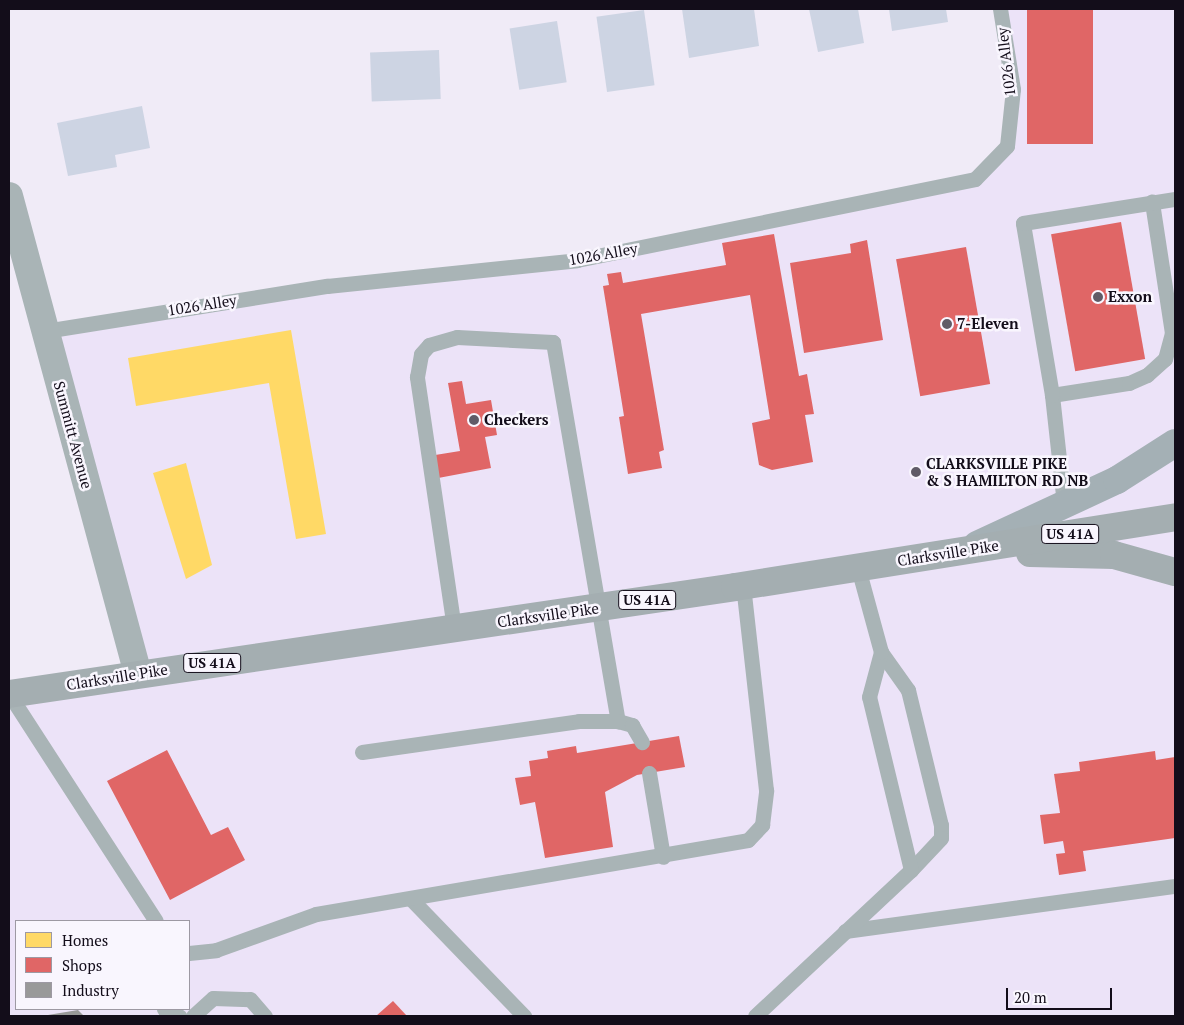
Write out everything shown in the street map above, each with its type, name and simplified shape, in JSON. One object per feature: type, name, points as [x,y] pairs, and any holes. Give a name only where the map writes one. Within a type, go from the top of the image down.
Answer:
[{"type":"main road","points":[[966,551],[1117,480],[1175,443]]},
{"type":"main road","name":"Clarksville Pike","points":[[9,694],[743,586],[1175,517]]},
{"type":"main road","points":[[966,551],[1114,556],[1175,572]]},
{"type":"street","name":"Summitt Avenue","points":[[9,196],[138,674]]},
{"type":"lane","name":"1026 Alley","points":[[45,331],[318,288],[577,260],[975,179],[1007,146],[1013,89],[1000,9]]},
{"type":"lane","points":[[1064,504],[1052,395],[1023,223],[1175,199]]},
{"type":"lane","points":[[1052,395],[1128,383],[1147,375],[1164,358],[1172,333],[1152,202]]},
{"type":"lane","points":[[454,628],[417,377],[421,354],[429,345],[457,337],[552,342],[618,721]]},
{"type":"lane","points":[[755,1016],[911,870],[941,838],[941,825],[908,690],[881,652],[858,568]]},
{"type":"lane","points":[[190,953],[216,950],[316,914],[663,857],[748,840],[762,825],[766,790],[743,586]]},
{"type":"lane","points":[[881,652],[869,697],[911,870]]},
{"type":"lane","points":[[9,694],[155,920]]},
{"type":"lane","points":[[362,752],[579,722],[618,721],[632,725],[642,742]]},
{"type":"lane","points":[[649,773],[663,857]]},
{"type":"lane","points":[[845,931],[1175,886]]},
{"type":"lane","points":[[411,898],[524,1016]]},
{"type":"lane","points":[[193,1016],[214,998],[250,999],[265,1016]]},
{"type":"lane","points":[[166,1010],[178,1016]]},
{"type":"shaded area","points":[[1000,9],[1175,9],[1175,1016],[9,1016],[9,694],[138,674],[45,331],[577,260],[975,179],[1007,146],[1013,89]]},
{"type":"building: Homes","points":[[291,330],[326,534],[296,539],[269,383],[136,406],[128,358]]},
{"type":"building: Homes","points":[[186,463],[212,565],[186,579],[153,473]]},
{"type":"building: Shops","points":[[1027,9],[1093,9],[1093,144],[1027,144]]},
{"type":"building: Shops","name":"Exxon","points":[[1121,222],[1145,359],[1075,371],[1051,234]]},
{"type":"building: Shops","points":[[774,234],[799,376],[807,374],[814,414],[805,415],[813,462],[772,470],[759,465],[752,423],[770,419],[750,295],[641,314],[664,450],[659,452],[662,468],[628,474],[619,417],[624,416],[603,286],[609,285],[607,274],[621,272],[623,283],[726,265],[722,243]]},
{"type":"building: Shops","points":[[867,240],[883,340],[804,353],[790,263],[851,253],[850,244]]},
{"type":"building: Shops","points":[[966,247],[990,384],[920,396],[896,259]]},
{"type":"building: Shops","name":"Checkers","points":[[462,381],[466,404],[491,400],[497,435],[485,437],[491,468],[433,479],[429,456],[460,451],[448,383]]},
{"type":"building: Shops","points":[[679,736],[685,767],[637,775],[605,792],[613,847],[545,858],[535,802],[520,805],[515,778],[531,776],[529,761],[548,758],[547,751],[576,746],[577,753]]},
{"type":"building: Shops","points":[[167,750],[211,835],[228,827],[245,860],[170,900],[107,781]]},
{"type":"building: Shops","points":[[1155,751],[1156,760],[1175,757],[1175,838],[1083,851],[1086,871],[1059,875],[1056,854],[1065,853],[1063,841],[1044,844],[1040,815],[1060,813],[1054,774],[1080,771],[1079,762]]},
{"type":"building: Shops","points":[[393,1001],[407,1016],[376,1016]]},
{"type":"building: Industry","points":[[78,1010],[84,1016],[48,1016],[48,1015]]},
{"type":"building: Other","points":[[682,9],[754,9],[759,46],[689,58]]},
{"type":"building: Other","points":[[809,9],[858,9],[864,43],[818,52]]},
{"type":"building: Other","points":[[889,9],[946,9],[948,22],[892,31]]},
{"type":"building: Other","points":[[644,10],[655,85],[607,92],[596,17]]},
{"type":"building: Other","points":[[557,21],[567,82],[519,90],[510,29]]},
{"type":"building: Other","points":[[439,50],[441,99],[372,101],[370,52]]},
{"type":"building: Other","points":[[142,106],[150,148],[115,155],[117,167],[68,176],[57,123]]},
{"type":"place","name":"Exxon","points":[[1098,297]]},
{"type":"place","name":"7-Eleven","points":[[947,324]]},
{"type":"place","name":"Checkers","points":[[474,420]]},
{"type":"place","name":"CLARKSVILLE PIKE & S HAMILTON RD NB","points":[[916,472]]}]
